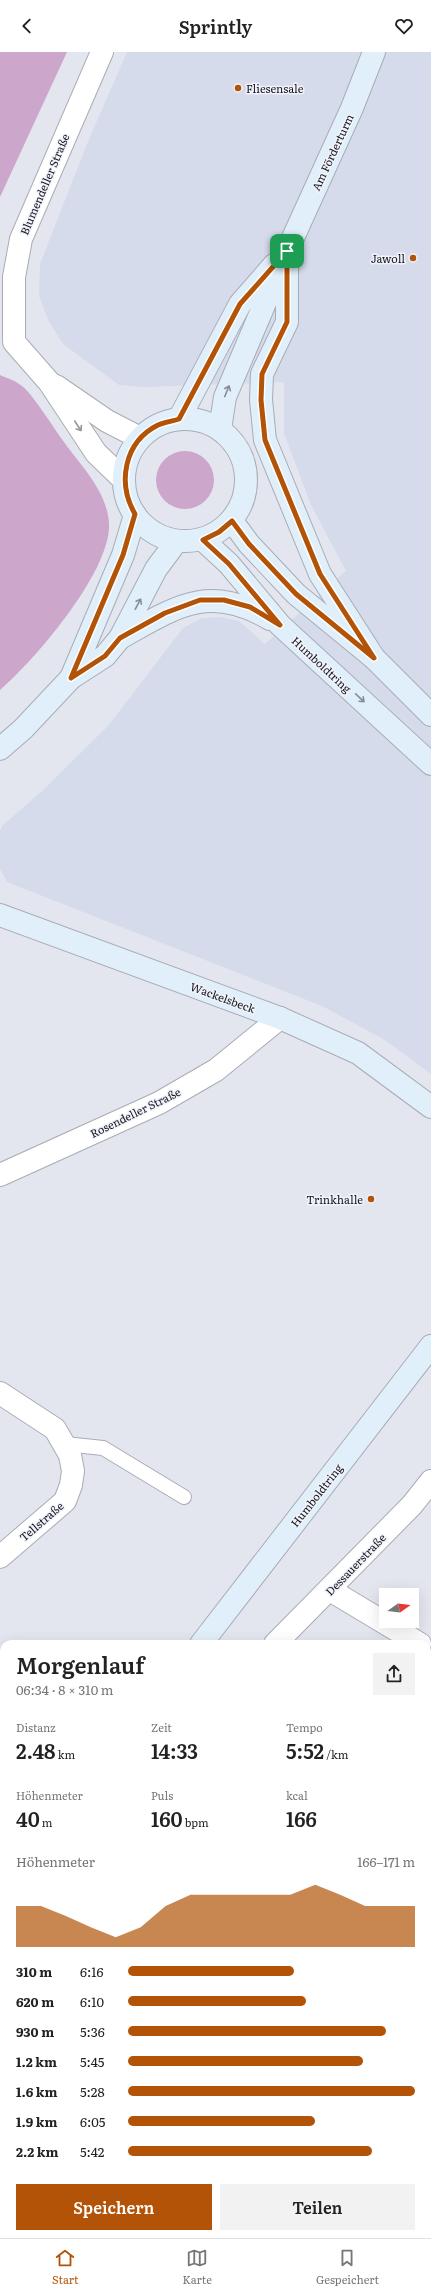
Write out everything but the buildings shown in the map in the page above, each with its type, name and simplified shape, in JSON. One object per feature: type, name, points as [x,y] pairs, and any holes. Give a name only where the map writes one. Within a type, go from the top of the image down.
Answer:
[{"type":"street","name":"Blumendeller Straße","points":[[102,52],[21,238],[14,277],[7,346],[49,382],[107,421],[140,438]]},
{"type":"street","name":"Am Förderturm","points":[[220,429],[225,396],[287,251],[352,108],[374,52]]},
{"type":"street","name":"Am Förderturm","points":[[179,419],[240,304],[287,251]]},
{"type":"street","points":[[287,251],[287,322],[262,374],[261,400],[265,440],[320,574],[374,658]]},
{"type":"street","name":"Blumendeller Straße","points":[[49,382],[96,453],[124,480]]},
{"type":"street","points":[[179,419],[200,420],[220,429],[238,448],[246,472],[244,498],[232,521],[219,532],[203,540],[176,542],[156,535],[135,514],[128,502],[124,480],[128,457],[140,438],[158,425],[179,419]]},
{"type":"street","points":[[71,678],[123,555],[135,514]]},
{"type":"street","points":[[232,521],[249,544],[296,594],[374,658],[431,715]]},
{"type":"street","name":"Humboldtring","points":[[203,540],[229,564],[280,625],[431,764]]},
{"type":"street","points":[[0,749],[23,728],[71,678],[105,656],[120,638],[156,569],[176,542]]},
{"type":"street","points":[[120,638],[165,613],[200,600],[224,600],[250,607],[280,625]]},
{"type":"street","name":"Wackelsbeck","points":[[0,915],[280,1018],[358,1053],[431,1107]]},
{"type":"street","name":"Rosendeller Straße","points":[[0,1175],[159,1103],[216,1070],[280,1018]]},
{"type":"street","name":"Humboldtring","points":[[203,1640],[431,1346]]},
{"type":"street","name":"Tellstraße","points":[[0,1393],[55,1429],[66,1444],[73,1470],[71,1485],[65,1501],[0,1556]]},
{"type":"street","name":"Dessauerstraße","points":[[279,1640],[330,1590],[412,1505],[431,1481]]},
{"type":"street","points":[[330,1590],[413,1640]]},
{"type":"lane","points":[[66,1444],[102,1448],[184,1497]]},
{"type":"shaded area","points":[[0,52],[67,52],[0,197]]},
{"type":"shaded area","points":[[127,52],[431,52],[431,1074],[385,1040],[322,1006],[7,882],[0,869],[0,831],[2,826],[42,791],[108,726],[183,628],[202,618],[221,617],[239,621],[265,644],[346,571],[311,505],[284,433],[284,382],[145,387],[119,385],[63,344],[48,320],[39,296],[40,264],[87,144]]},
{"type":"shaded area","points":[[0,375],[22,386],[37,404],[92,480],[104,500],[109,523],[107,542],[98,565],[85,589],[51,636],[15,676],[0,690]]},
{"type":"shaded area","points":[[185,451],[196,453],[209,464],[212,469],[214,480],[212,491],[201,504],[196,507],[185,509],[174,507],[161,496],[158,491],[156,480],[158,469],[169,456],[174,453]]},
{"type":"place","name":"Fliesensale","points":[[238,88]]},
{"type":"place","name":"Jawoll","points":[[413,258]]},
{"type":"place","name":"Trinkhalle","points":[[371,1199]]},
{"type":"route","points":[[287,251],[287,322],[262,374],[261,400],[265,440],[320,574],[374,658],[296,594],[249,544],[232,521],[219,532],[203,540],[229,564],[280,625],[250,607],[224,600],[200,600],[165,613],[120,638],[105,656],[71,678],[123,555],[135,514],[128,502],[124,480],[128,457],[140,438],[158,425],[179,419],[199,385],[240,304],[287,251]]}]
